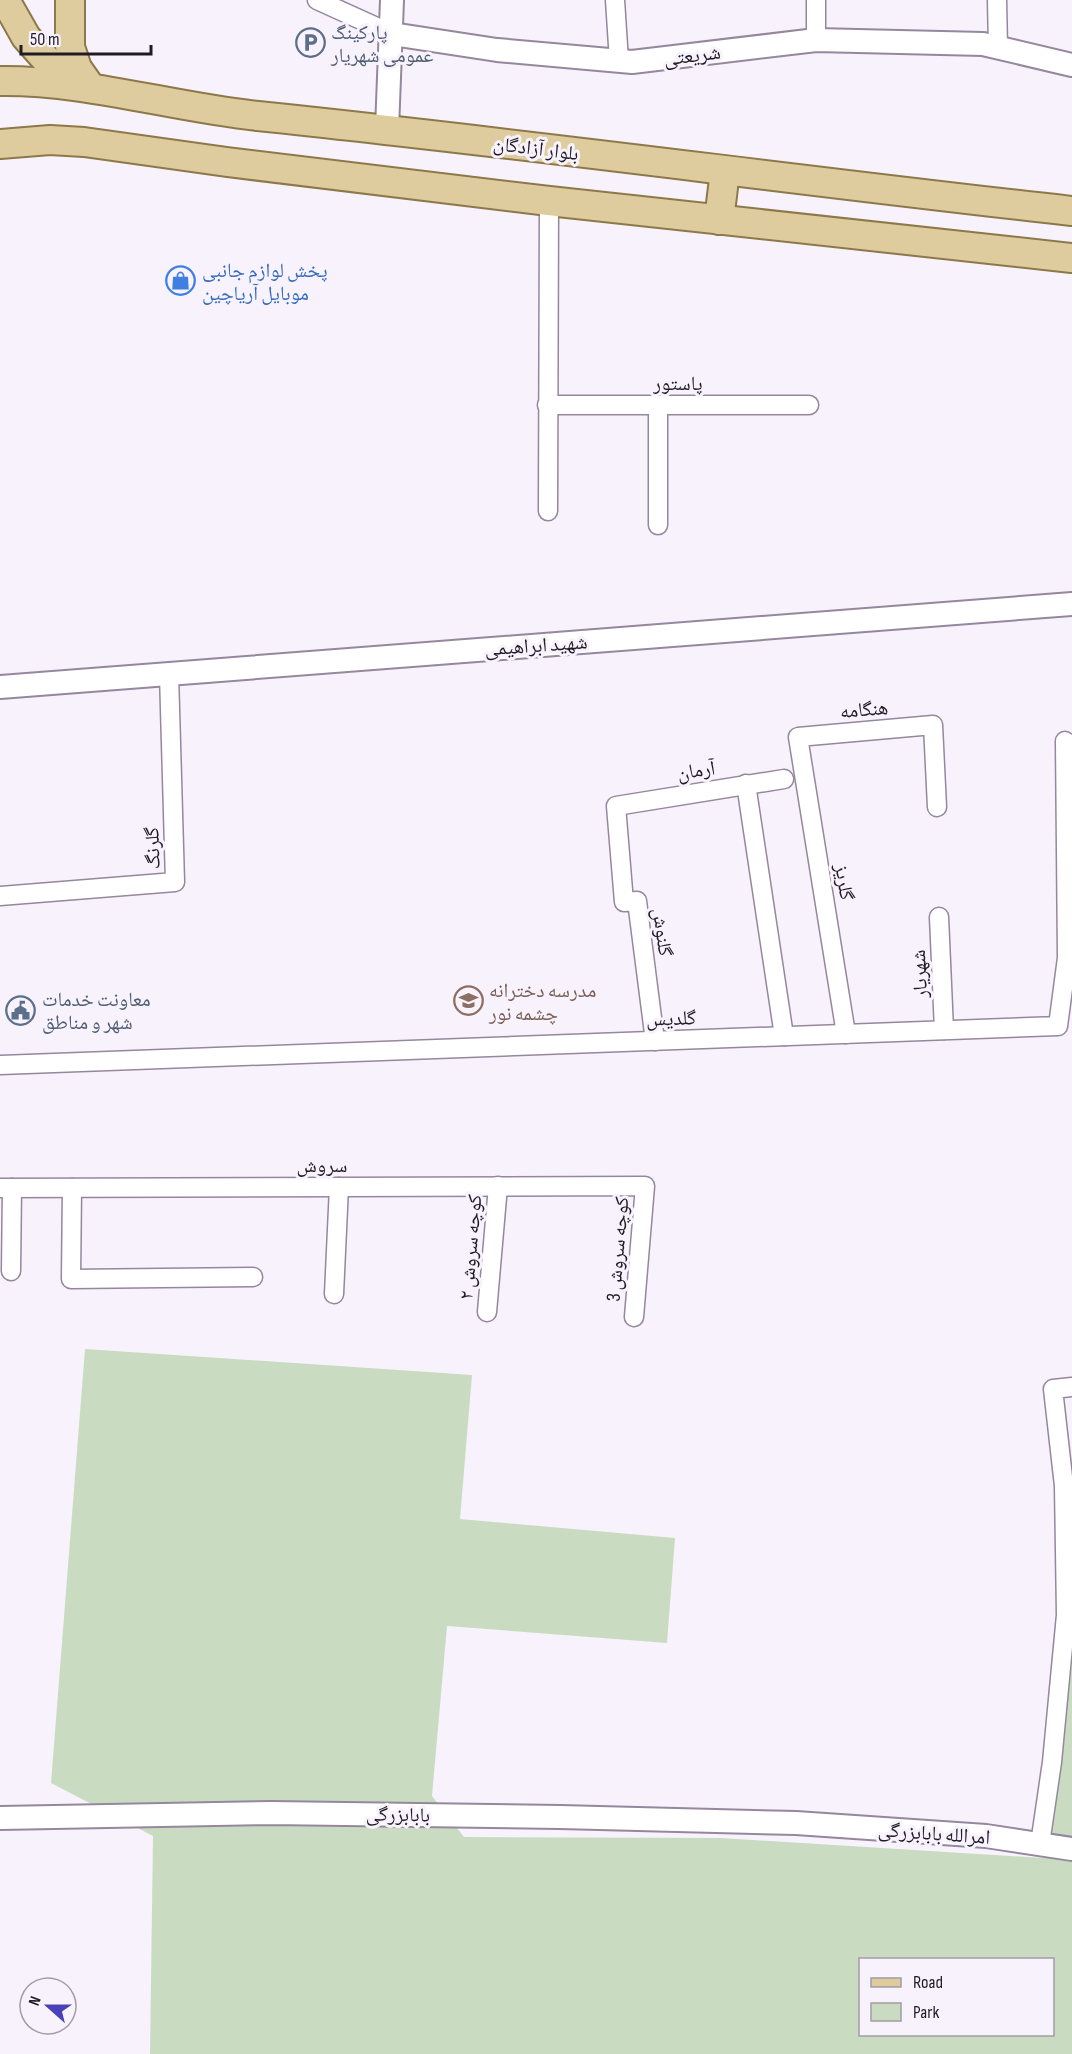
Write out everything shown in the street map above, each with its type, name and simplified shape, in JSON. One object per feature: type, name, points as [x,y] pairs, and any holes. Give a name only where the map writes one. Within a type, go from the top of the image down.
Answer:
[{"type":"main road","points":[[5,0],[26,37],[79,85]]},
{"type":"main road","points":[[70,0],[70,47],[77,68],[79,85]]},
{"type":"main road","name":"بلوار آزادگان","points":[[0,81],[79,85],[235,113],[1072,211]]},
{"type":"main road","points":[[0,131],[50,140],[84,142],[549,201],[1072,258]]},
{"type":"main road","points":[[0,144],[50,140]]},
{"type":"main road","points":[[719,220],[725,171]]},
{"type":"street","name":"شریعتی","points":[[317,0],[392,34],[497,50],[620,61],[632,62],[816,40],[983,44],[1072,65]]},
{"type":"street","points":[[387,129],[392,0]]},
{"type":"street","points":[[615,0],[620,61]]},
{"type":"street","points":[[816,0],[816,40]]},
{"type":"street","points":[[997,0],[998,47]]},
{"type":"street","points":[[548,511],[549,201]]},
{"type":"street","name":"پاستور","points":[[547,405],[809,405]]},
{"type":"street","points":[[658,406],[658,525]]},
{"type":"street","name":"شهید ابراهیمی","points":[[0,687],[1072,604]]},
{"type":"street","name":"گلرنگ","points":[[0,896],[175,882],[169,674]]},
{"type":"street","name":"هنگامه","points":[[798,737],[933,725],[937,807]]},
{"type":"street","name":"گلریز","points":[[798,737],[846,1034]]},
{"type":"street","name":"گلدیس","points":[[0,1065],[1058,1026],[1069,958],[1065,741]]},
{"type":"street","name":"آرمان","points":[[616,806],[784,779]]},
{"type":"street","points":[[746,784],[784,1036]]},
{"type":"street","name":"گلنوش","points":[[616,806],[624,902],[637,902],[656,1041]]},
{"type":"street","name":"شهریار","points":[[939,917],[944,1030]]},
{"type":"street","name":"کوچه سروش ۲","points":[[487,1312],[498,1186]]},
{"type":"street","name":"سروش","points":[[6,1188],[645,1186]]},
{"type":"street","name":"کوچه سروش 3","points":[[634,1317],[645,1186]]},
{"type":"street","points":[[334,1294],[339,1187]]},
{"type":"street","points":[[6,1188],[11,1271]]},
{"type":"street","points":[[72,1188],[71,1279],[253,1277]]},
{"type":"street","points":[[1040,1844],[1052,1762],[1066,1615],[1064,1486],[1053,1389],[1072,1387]]},
{"type":"street","name":"بابابزرگی","points":[[0,1818],[271,1813],[560,1816],[796,1823]]},
{"type":"street","name":"امرالله بابابزرگی","points":[[796,1823],[986,1836],[1072,1849]]},
{"type":"green space","points":[[85,1349],[472,1375],[460,1519],[675,1538],[667,1643],[447,1626],[432,1796],[464,1837],[720,1838],[1044,1858],[1051,1837],[1072,1665],[1072,2054],[150,2054],[153,1836],[51,1783]]},
{"type":"place","name":"پارکینگ عمومی شهریار","points":[[310,43]]},
{"type":"place","name":"پخش لوازم جانبی موبایل آریاچین","points":[[181,281]]},
{"type":"place","name":"مدرسه دخترانه چشمه نور","points":[[468,1001]]},
{"type":"place","name":"معاونت خدمات شهر و مناطق","points":[[21,1010]]}]
